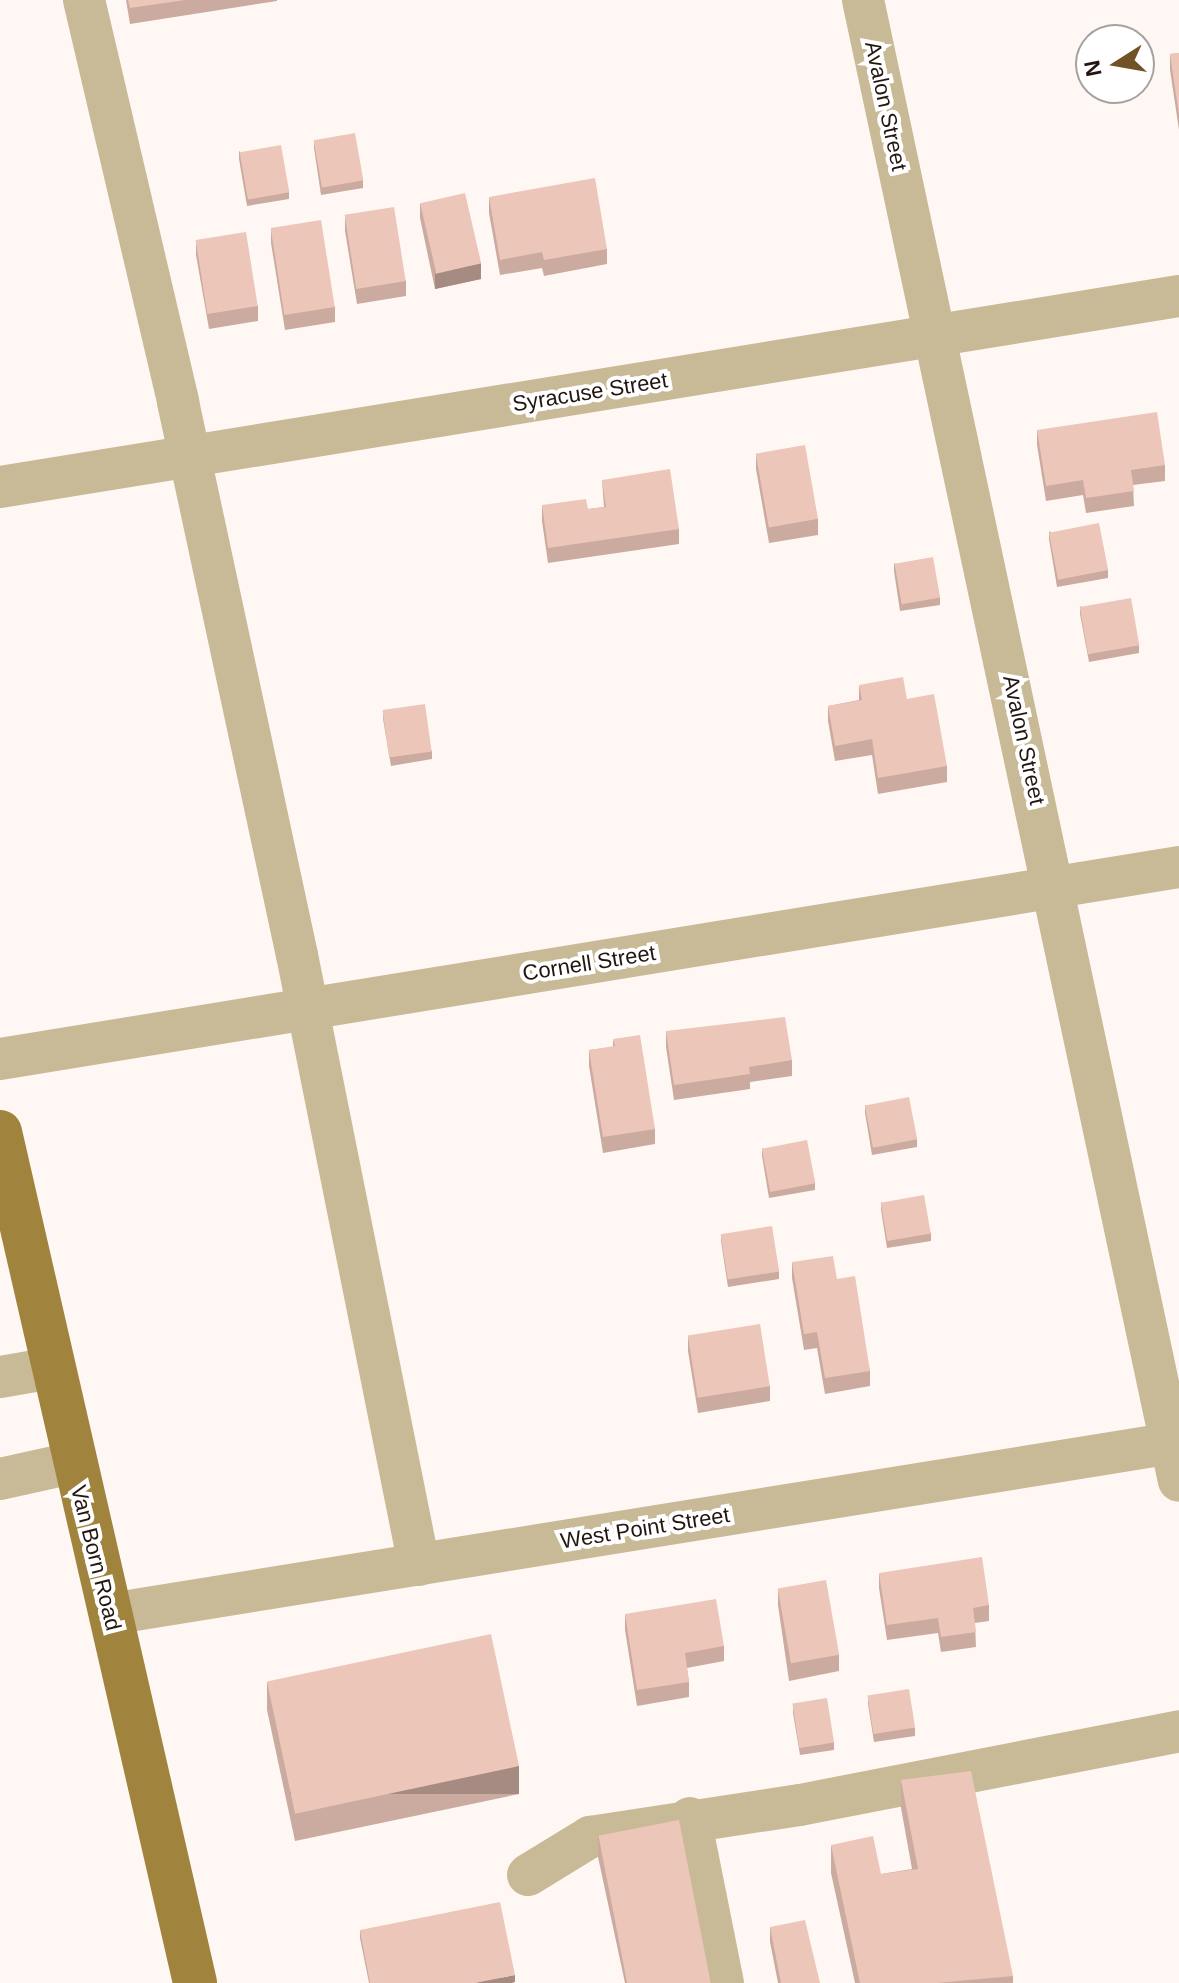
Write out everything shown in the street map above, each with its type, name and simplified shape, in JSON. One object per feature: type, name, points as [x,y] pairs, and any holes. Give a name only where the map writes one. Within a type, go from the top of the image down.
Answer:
[{"type":"main road","name":"Van Born Road","points":[[0,1132],[72,1463],[195,1983]]},
{"type":"street","points":[[84,0],[178,402],[186,459],[307,1008],[419,1565]]},
{"type":"street","name":"Avalon Street","points":[[863,0],[1176,1455]]},
{"type":"street","name":"Syracuse Street","points":[[0,487],[1179,296]]},
{"type":"street","name":"Cornell Street","points":[[0,1059],[1179,867]]},
{"type":"street","points":[[0,1377],[52,1368]]},
{"type":"street","name":"West Point Street","points":[[110,1614],[419,1565],[1176,1455]]},
{"type":"street","points":[[0,1479],[72,1463]]},
{"type":"street","points":[[528,1875],[590,1837],[690,1818],[800,1805],[1179,1731]]},
{"type":"street","points":[[690,1818],[723,1983]]},
{"type":"building","points":[[128,0],[185,0],[130,8]]},
{"type":"building","points":[[1179,53],[1179,115],[1170,54]]},
{"type":"building","points":[[355,133],[363,180],[322,188],[314,140]]},
{"type":"building","points":[[281,145],[289,192],[248,200],[240,152]]},
{"type":"building","points":[[595,178],[607,249],[544,260],[542,252],[500,260],[489,197]]},
{"type":"building","points":[[465,193],[481,263],[436,274],[420,203]]},
{"type":"building","points":[[394,207],[406,281],[356,289],[345,215]]},
{"type":"building","points":[[321,220],[335,307],[284,315],[271,228]]},
{"type":"building","points":[[246,232],[258,306],[207,314],[196,240]]},
{"type":"building","points":[[1157,412],[1165,465],[1131,470],[1134,491],[1086,498],[1083,480],[1046,486],[1037,430]]},
{"type":"building","points":[[805,445],[818,519],[769,528],[756,454]]},
{"type":"building","points":[[670,469],[679,529],[548,548],[542,505],[586,499],[588,509],[606,507],[602,480]]},
{"type":"building","points":[[1099,523],[1108,570],[1058,580],[1049,533]]},
{"type":"building","points":[[933,557],[940,597],[902,604],[895,564]]},
{"type":"building","points":[[1131,598],[1139,645],[1088,654],[1080,607]]},
{"type":"building","points":[[903,677],[907,699],[934,694],[947,766],[878,778],[872,739],[835,746],[828,706],[862,700],[859,685]]},
{"type":"building","points":[[425,704],[432,752],[389,758],[382,710]]},
{"type":"building","points":[[785,1017],[792,1060],[749,1067],[750,1074],[674,1085],[666,1031]]},
{"type":"building","points":[[640,1035],[655,1129],[603,1137],[589,1050],[615,1046],[613,1039]]},
{"type":"building","points":[[909,1097],[917,1139],[873,1148],[865,1106]]},
{"type":"building","points":[[807,1140],[815,1183],[770,1192],[762,1149]]},
{"type":"building","points":[[924,1195],[931,1233],[887,1241],[881,1203]]},
{"type":"building","points":[[772,1226],[779,1271],[728,1280],[721,1234]]},
{"type":"building","points":[[833,1256],[837,1279],[855,1276],[870,1371],[825,1378],[817,1332],[804,1334],[792,1262]]},
{"type":"building","points":[[760,1324],[770,1386],[698,1398],[688,1335]]},
{"type":"building","points":[[982,1557],[989,1605],[973,1608],[976,1632],[941,1637],[938,1618],[887,1625],[879,1573]]},
{"type":"building","points":[[826,1580],[839,1655],[791,1663],[778,1589]]},
{"type":"building","points":[[716,1599],[724,1646],[685,1653],[689,1682],[637,1690],[625,1614]]},
{"type":"building","points":[[491,1634],[519,1766],[295,1814],[267,1682]]},
{"type":"building","points":[[909,1689],[915,1728],[874,1734],[868,1696]]},
{"type":"building","points":[[827,1698],[834,1742],[799,1748],[792,1703]]},
{"type":"building","points":[[971,1771],[1013,1976],[936,1983],[860,1983],[831,1845],[873,1836],[881,1874],[918,1869],[901,1780]]},
{"type":"building","points":[[679,1820],[711,1983],[627,1983],[599,1836]]},
{"type":"building","points":[[500,1902],[515,1975],[474,1983],[370,1983],[360,1930]]},
{"type":"building","points":[[805,1920],[820,1983],[781,1983],[770,1927]]}]
